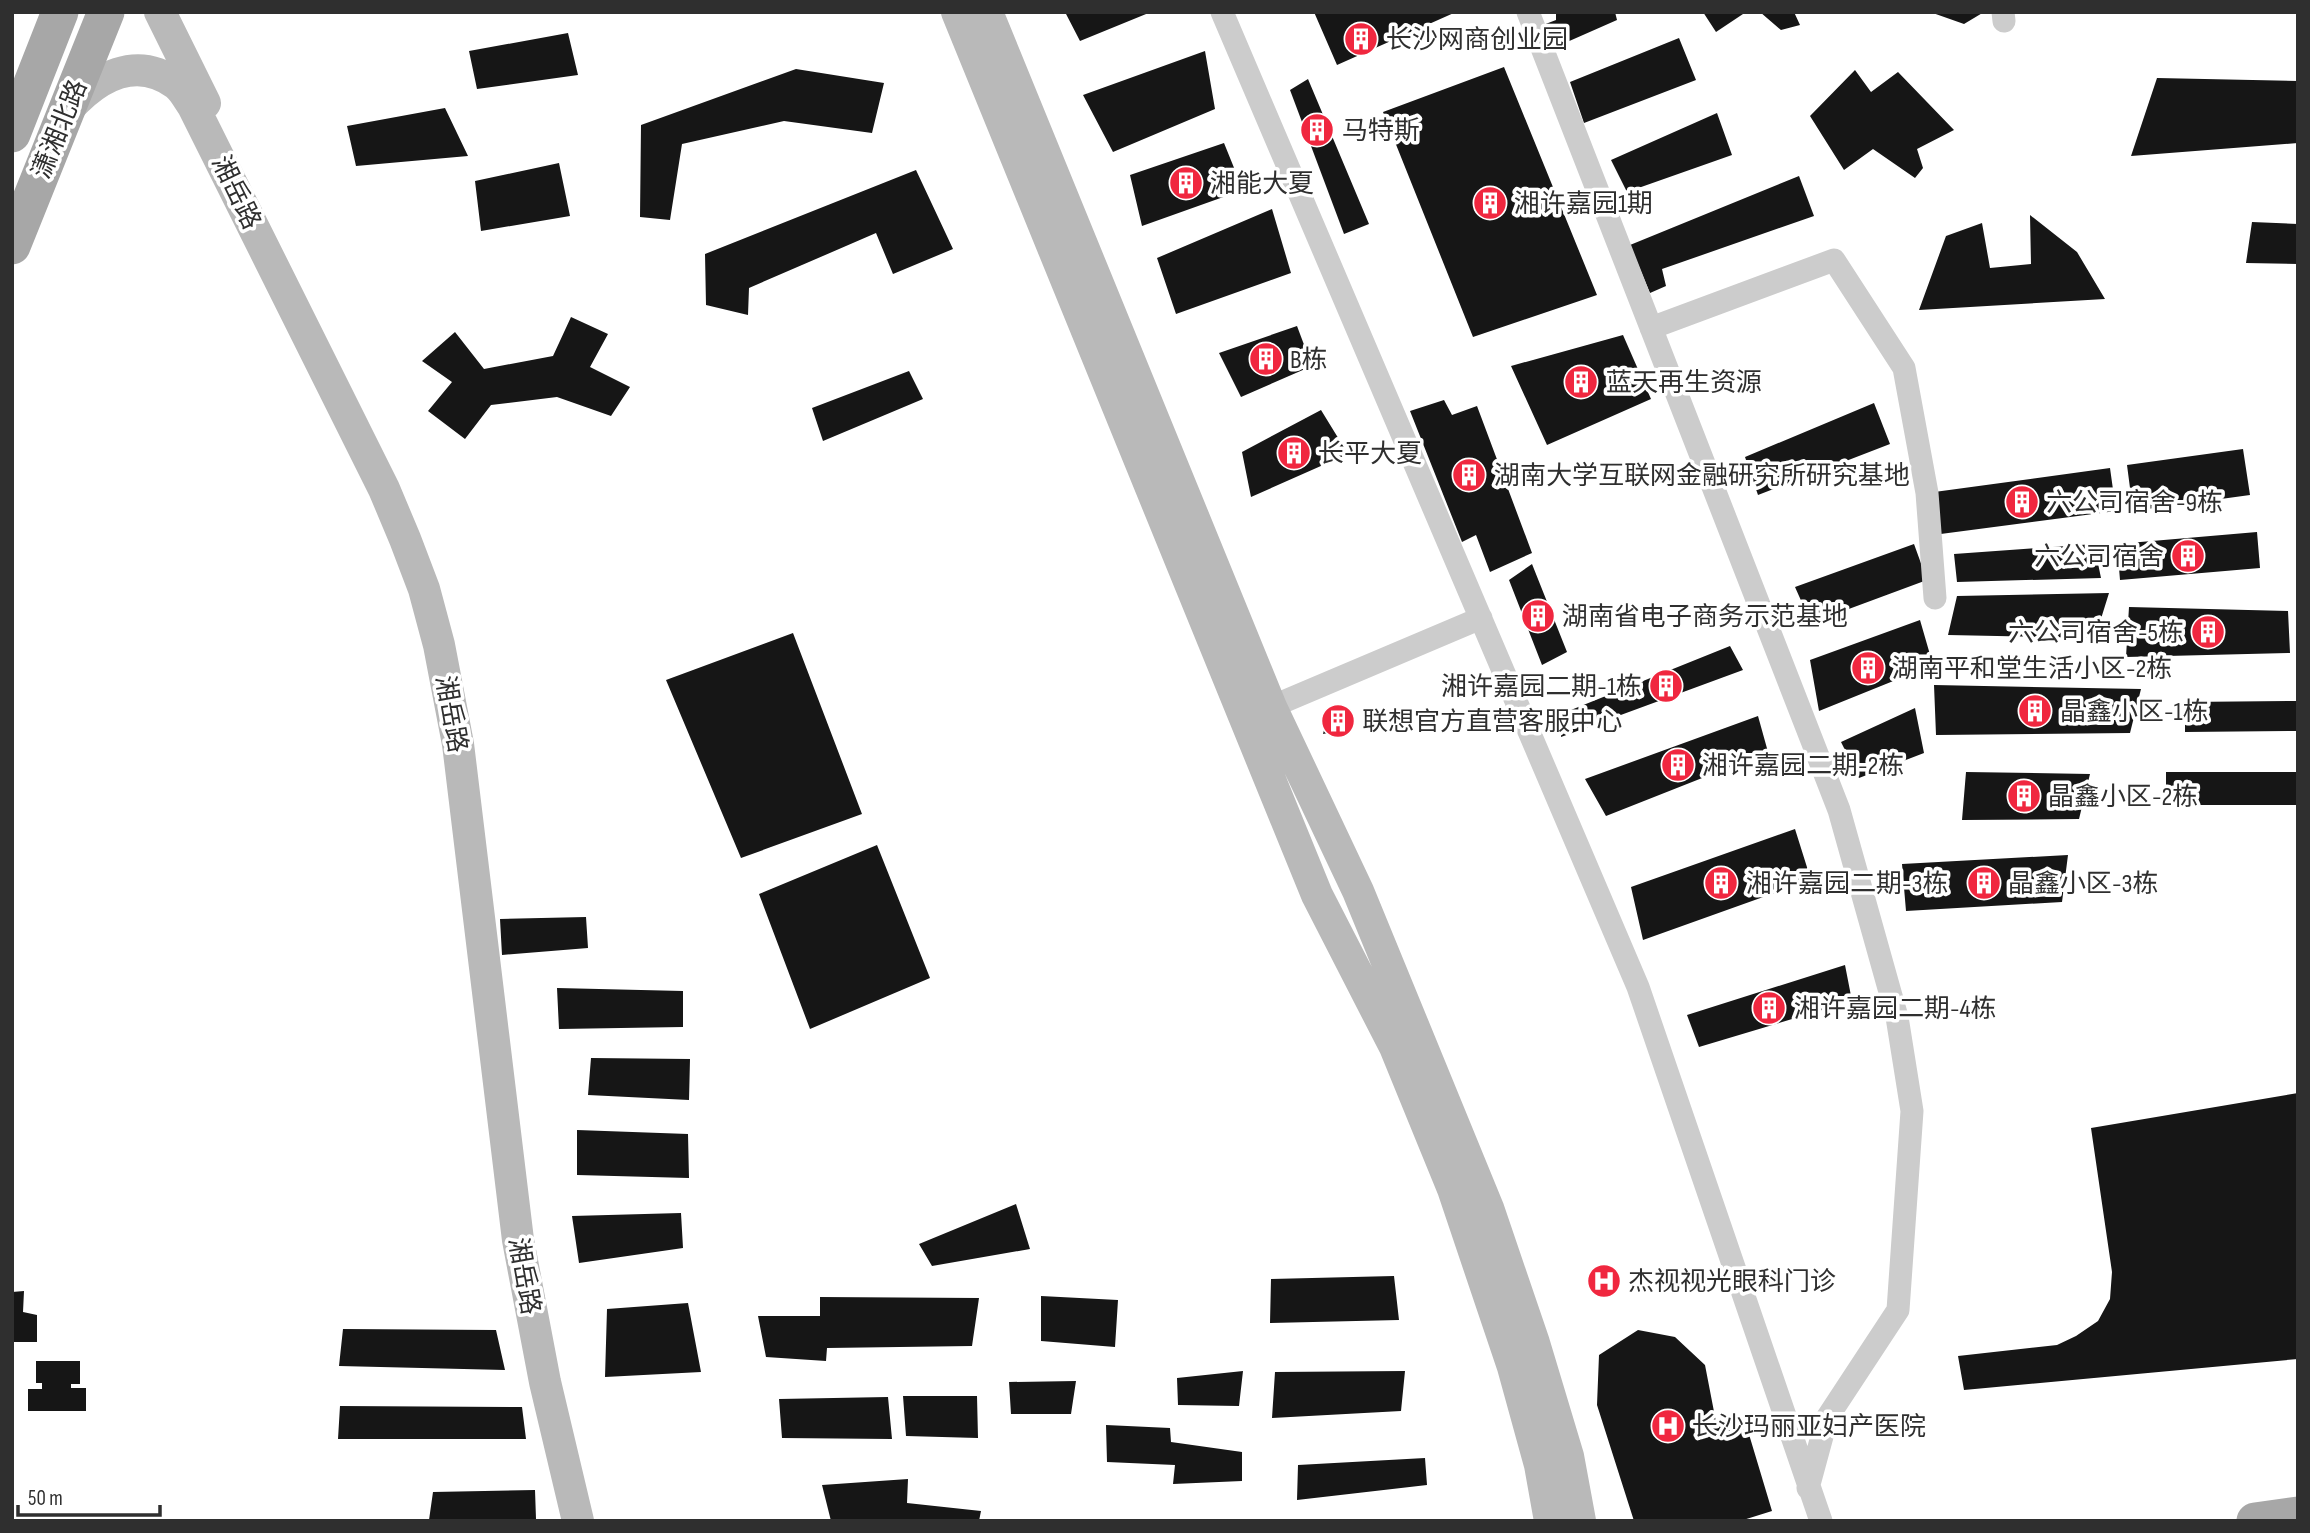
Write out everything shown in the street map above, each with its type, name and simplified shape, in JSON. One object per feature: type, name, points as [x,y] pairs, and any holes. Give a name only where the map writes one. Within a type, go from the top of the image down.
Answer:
[{"type":"main road","name":"潇湘北路","points":[[12,134],[60,12]]},
{"type":"main road","name":"潇湘北路","points":[[12,246],[106,12]]},
{"type":"main road","name":"湘岳路","points":[[160,12],[382,454],[429,562],[445,611],[460,671],[475,759],[535,1266],[544,1322],[591,1521]]},
{"type":"main road","points":[[957,12],[1317,895],[1395,1047],[1453,1189],[1513,1367],[1540,1465],[1550,1521]]},
{"type":"main road","points":[[988,12],[1271,707],[1358,891],[1488,1208],[1534,1343],[1568,1456],[1580,1521]]},
{"type":"main road","name":"湘岳路","points":[[67,110],[100,80],[114,73],[131,71],[146,71],[163,76],[177,85],[193,106],[384,489],[424,589],[450,691],[458,744],[518,1240],[545,1382],[578,1521]]},
{"type":"main road","points":[[2255,1521],[2298,1515]]},
{"type":"street","points":[[1222,12],[1638,987],[1821,1521]]},
{"type":"street","points":[[1528,12],[1839,810],[1897,1017],[1912,1111],[1898,1310],[1827,1418],[1808,1488]]},
{"type":"street","points":[[1651,327],[1834,260],[1904,368],[1927,493],[1935,598]]},
{"type":"street","points":[[1271,707],[1481,618]]},
{"type":"building","points":[[1065,12],[1151,12],[1080,41]]},
{"type":"building","name":"长沙网商创业园","points":[[1314,12],[1456,12],[1337,65]]},
{"type":"building","points":[[1556,12],[1615,12],[1617,20],[1558,46],[1543,25],[1556,20]]},
{"type":"building","points":[[1703,12],[1746,12],[1716,32]]},
{"type":"building","points":[[1760,12],[1794,12],[1800,25],[1781,30]]},
{"type":"building","points":[[1930,12],[1984,12],[1964,24]]},
{"type":"building","points":[[568,33],[578,75],[477,89],[469,51]]},
{"type":"building","points":[[1679,38],[1696,80],[1584,123],[1570,82]]},
{"type":"building","points":[[1205,51],[1215,109],[1113,152],[1083,95]]},
{"type":"building","name":"湘许嘉园1期","points":[[1504,67],[1597,295],[1473,337],[1383,112]]},
{"type":"building","points":[[796,69],[884,83],[872,133],[784,121],[682,144],[670,220],[640,217],[641,125]]},
{"type":"building","points":[[1855,70],[1871,92],[1898,72],[1954,130],[1917,149],[1923,168],[1915,178],[1873,149],[1844,170],[1810,116]]},
{"type":"building","points":[[2157,78],[2298,81],[2298,143],[2131,156]]},
{"type":"building","name":"马特斯","points":[[1308,79],[1369,224],[1344,234],[1290,90]]},
{"type":"building","points":[[445,108],[468,156],[356,166],[347,126]]},
{"type":"building","points":[[1717,113],[1732,155],[1627,192],[1611,160]]},
{"type":"building","name":"湘能大夏","points":[[1224,143],[1243,190],[1142,226],[1130,175]]},
{"type":"building","points":[[559,163],[570,216],[481,231],[475,181]]},
{"type":"building","points":[[916,170],[953,249],[893,274],[876,233],[749,288],[748,315],[706,305],[705,254]]},
{"type":"building","points":[[1799,176],[1814,216],[1662,269],[1666,286],[1650,293],[1630,245]]},
{"type":"building","points":[[1272,209],[1291,273],[1176,314],[1157,258]]},
{"type":"building","points":[[2030,215],[2077,252],[2105,299],[1919,310],[1946,236],[1982,223],[1990,268],[2031,264]]},
{"type":"building","points":[[2252,222],[2298,224],[2298,264],[2246,263]]},
{"type":"building","points":[[571,317],[608,334],[590,367],[630,387],[611,416],[557,397],[491,405],[465,439],[428,411],[452,382],[422,361],[455,332],[484,369],[553,356]]},
{"type":"building","name":"B栋","points":[[1297,326],[1312,366],[1241,397],[1219,353]]},
{"type":"building","name":"蓝天再生资源","points":[[1623,335],[1651,399],[1547,445],[1511,366]]},
{"type":"building","points":[[909,371],[923,399],[823,441],[812,408]]},
{"type":"building","name":"湖南大学互联网金融研究所研究基地","points":[[1444,400],[1452,415],[1477,406],[1532,553],[1490,572],[1476,535],[1462,542],[1410,411]]},
{"type":"building","points":[[1874,403],[1890,444],[1758,495],[1745,457]]},
{"type":"building","name":"长平大夏","points":[[1321,410],[1348,454],[1251,497],[1242,452]]},
{"type":"building","points":[[2243,449],[2250,495],[2133,511],[2127,465]]},
{"type":"building","name":"六公司宿舍-9栋","points":[[2110,468],[2116,511],[1933,535],[1927,493]]},
{"type":"building","name":"六公司宿舍","points":[[2257,532],[2260,568],[2120,580],[2117,544]]},
{"type":"building","points":[[1914,544],[1927,580],[1811,623],[1795,587]]},
{"type":"building","points":[[2094,544],[2101,578],[1957,582],[1954,554]]},
{"type":"building","name":"湖南省电子商务示范基地","points":[[1532,564],[1567,652],[1542,665],[1509,580]]},
{"type":"building","points":[[2109,593],[2095,638],[1948,635],[1957,596]]},
{"type":"building","name":"六公司宿舍-5栋","points":[[2129,607],[2288,611],[2290,653],[2126,657]]},
{"type":"building","name":"湖南平和堂生活小区-2栋","points":[[1920,620],[1933,665],[1819,711],[1810,660]]},
{"type":"building","points":[[793,633],[862,814],[741,858],[666,680]]},
{"type":"building","name":"湘许嘉园二期-1栋","points":[[1730,646],[1743,670],[1561,737],[1561,714]]},
{"type":"building","name":"晶鑫小区-1栋","points":[[1934,685],[2141,689],[2130,733],[1936,735]]},
{"type":"building","points":[[2298,701],[2298,731],[2185,732],[2185,702]]},
{"type":"building","points":[[1915,708],[1924,753],[1859,778],[1841,742]]},
{"type":"building","name":"联想官方直营客服中心","points":[[1346,712],[1352,728],[1323,734],[1328,714]]},
{"type":"building","name":"湘许嘉园二期-2栋","points":[[1758,716],[1768,752],[1606,816],[1585,779]]},
{"type":"building","name":"晶鑫小区-2栋","points":[[1966,772],[2090,774],[2079,819],[1962,820]]},
{"type":"building","points":[[2166,772],[2298,772],[2298,805],[2166,805]]},
{"type":"building","name":"湘许嘉园二期-3栋","points":[[1795,829],[1811,880],[1643,940],[1631,887]]},
{"type":"building","points":[[877,845],[930,978],[810,1029],[759,894]]},
{"type":"building","name":"晶鑫小区-3栋","points":[[2068,855],[2062,902],[1906,911],[1902,864]]},
{"type":"building","points":[[586,917],[588,948],[502,955],[500,919]]},
{"type":"building","name":"湘许嘉园二期-4栋","points":[[1845,965],[1852,1001],[1699,1047],[1687,1015]]},
{"type":"building","points":[[557,988],[683,991],[683,1027],[559,1029]]},
{"type":"building","points":[[591,1058],[690,1059],[689,1100],[588,1095]]},
{"type":"building","points":[[2298,1093],[2298,1359],[1964,1390],[1958,1356],[2057,1345],[2098,1321],[2110,1299],[2112,1272],[2091,1128]]},
{"type":"building","points":[[577,1130],[688,1134],[689,1178],[577,1175]]},
{"type":"building","points":[[1016,1204],[1030,1249],[932,1266],[919,1244]]},
{"type":"building","points":[[681,1213],[683,1248],[579,1263],[572,1216]]},
{"type":"building","points":[[1394,1276],[1399,1320],[1270,1323],[1271,1279]]},
{"type":"building","points":[[24,1291],[23,1312],[37,1315],[37,1342],[12,1342],[12,1292]]},
{"type":"building","points":[[1041,1296],[1118,1300],[1115,1347],[1041,1341]]},
{"type":"building","points":[[820,1297],[979,1298],[972,1346],[827,1348],[826,1361],[766,1357],[758,1316],[820,1316]]},
{"type":"building","points":[[688,1303],[701,1372],[605,1377],[607,1309]]},
{"type":"building","points":[[343,1329],[496,1330],[505,1370],[339,1366]]},
{"type":"building","name":"长沙玛丽亚妇产医院","points":[[1638,1330],[1675,1337],[1705,1365],[1716,1422],[1748,1431],[1772,1511],[1740,1521],[1634,1521],[1597,1405],[1599,1355]]},
{"type":"building","points":[[36,1361],[80,1361],[80,1384],[71,1384],[71,1388],[86,1388],[86,1411],[28,1411],[28,1389],[42,1389],[42,1383],[36,1383]]},
{"type":"building","points":[[1243,1371],[1239,1406],[1178,1405],[1177,1378]]},
{"type":"building","points":[[1405,1371],[1401,1411],[1272,1418],[1275,1372]]},
{"type":"building","points":[[1076,1381],[1071,1414],[1011,1414],[1009,1382]]},
{"type":"building","points":[[903,1396],[977,1396],[978,1438],[906,1436]]},
{"type":"building","points":[[888,1397],[892,1439],[782,1438],[779,1399]]},
{"type":"building","points":[[340,1406],[522,1407],[526,1439],[338,1439]]},
{"type":"building","points":[[1106,1425],[1170,1428],[1171,1442],[1242,1452],[1242,1481],[1173,1484],[1175,1465],[1107,1462]]},
{"type":"building","points":[[1425,1458],[1427,1485],[1297,1500],[1298,1465]]},
{"type":"building","points":[[908,1479],[907,1503],[981,1511],[979,1521],[831,1521],[822,1485]]},
{"type":"building","points":[[535,1490],[536,1519],[429,1520],[433,1492]]},
{"type":"place","name":"长沙网商创业园","points":[[1361,39]]},
{"type":"place","name":"马特斯","points":[[1317,130]]},
{"type":"place","name":"湘能大夏","points":[[1186,183]]},
{"type":"place","name":"湘许嘉园1期","points":[[1490,203]]},
{"type":"place","name":"B栋","points":[[1266,359]]},
{"type":"place","name":"蓝天再生资源","points":[[1581,382]]},
{"type":"place","name":"长平大夏","points":[[1294,453]]},
{"type":"place","name":"湖南大学互联网金融研究所研究基地","points":[[1469,475]]},
{"type":"place","name":"六公司宿舍-9栋","points":[[2022,502]]},
{"type":"place","name":"六公司宿舍","points":[[2188,556]]},
{"type":"place","name":"湖南省电子商务示范基地","points":[[1538,616]]},
{"type":"place","name":"六公司宿舍-5栋","points":[[2208,632]]},
{"type":"place","name":"湖南平和堂生活小区-2栋","points":[[1868,668]]},
{"type":"place","name":"湘许嘉园二期-1栋","points":[[1666,686]]},
{"type":"place","name":"晶鑫小区-1栋","points":[[2035,711]]},
{"type":"place","name":"联想官方直营客服中心","points":[[1338,721]]},
{"type":"place","name":"湘许嘉园二期-2栋","points":[[1678,765]]},
{"type":"place","name":"晶鑫小区-2栋","points":[[2024,796]]},
{"type":"place","name":"湘许嘉园二期-3栋","points":[[1721,883]]},
{"type":"place","name":"晶鑫小区-3栋","points":[[1984,883]]},
{"type":"place","name":"湘许嘉园二期-4栋","points":[[1769,1008]]},
{"type":"place","name":"杰视视光眼科门诊","points":[[1604,1281]]},
{"type":"place","name":"长沙玛丽亚妇产医院","points":[[1668,1426]]}]
